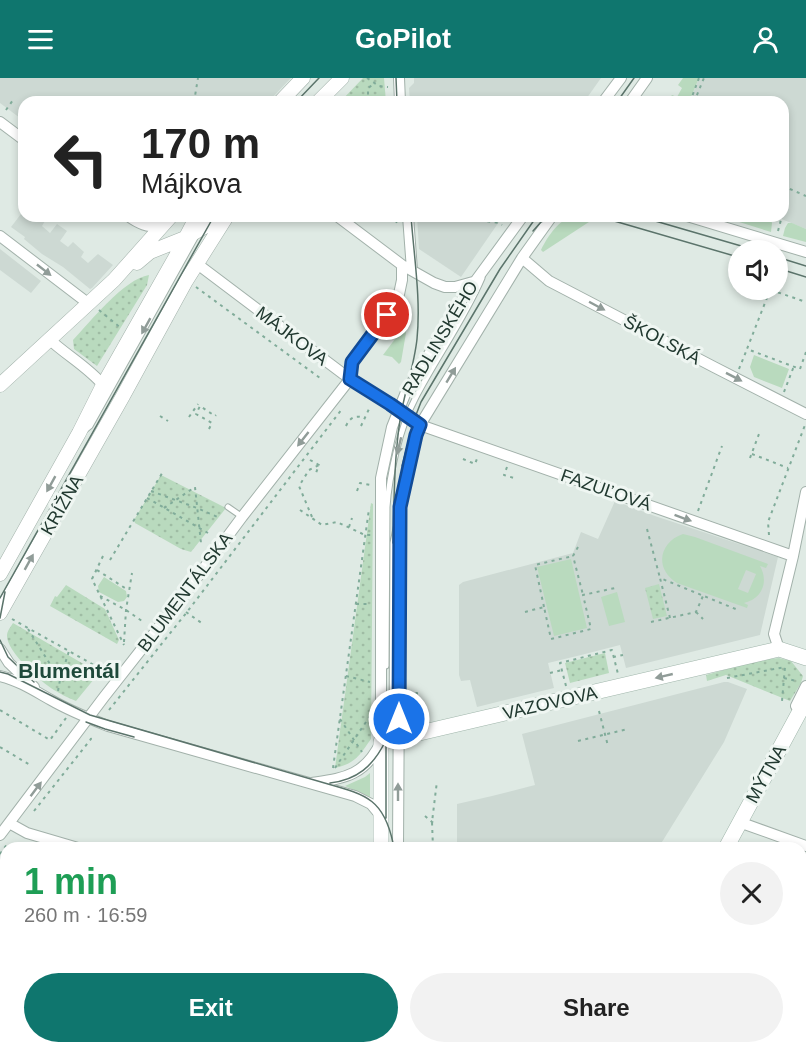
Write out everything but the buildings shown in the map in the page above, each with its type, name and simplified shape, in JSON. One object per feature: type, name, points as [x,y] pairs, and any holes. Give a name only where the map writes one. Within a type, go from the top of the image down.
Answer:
[{"type":"main road","name":"VAZOVOVA","points":[[388,737],[779,649],[804,661]]},
{"type":"main road","name":"MÝTNA","points":[[729,842],[806,700]]},
{"type":"main road","name":"RADLINSKÉHO","points":[[381,842],[388,737]]},
{"type":"street","points":[[286,96],[303,78]]},
{"type":"street","points":[[324,96],[342,78]]},
{"type":"street","points":[[399,78],[400,96]]},
{"type":"street","points":[[608,96],[621,78]]},
{"type":"street","points":[[634,96],[647,78]]},
{"type":"street","points":[[0,122],[18,136]]},
{"type":"street","points":[[136,222],[148,227],[161,227]]},
{"type":"street","points":[[0,385],[49,339],[94,307],[114,280],[166,222]]},
{"type":"street","points":[[185,260],[185,238],[194,222]]},
{"type":"street","points":[[114,280],[150,252],[185,238],[214,222]]},
{"type":"street","points":[[185,260],[220,222]]},
{"type":"street","points":[[345,222],[407,267],[434,283],[445,287],[455,287],[473,282]]},
{"type":"street","name":"BLUMENTÁLSKA","points":[[0,835],[339,393],[352,362],[398,299],[407,267],[404,222]]},
{"type":"street","name":"RADLINSKÉHO","points":[[397,842],[388,737],[381,478],[392,427],[403,413],[406,392],[473,282],[519,222]]},
{"type":"street","name":"RADLINSKÉHO","points":[[388,737],[400,507],[416,435],[522,258],[548,222]]},
{"type":"street","points":[[707,222],[767,240]]},
{"type":"street","points":[[0,236],[94,307]]},
{"type":"street","points":[[788,246],[806,252]]},
{"type":"street","points":[[150,252],[185,260]]},
{"type":"street","name":"ŠKOLSKÁ","points":[[522,258],[549,281],[806,414]]},
{"type":"street","name":"MÁJKOVA","points":[[185,260],[346,376],[420,425]]},
{"type":"street","name":"KRÍŽNA","points":[[0,574],[80,433],[103,385],[185,260]]},
{"type":"street","name":"KRÍŽNA","points":[[6,616],[123,396],[185,260]]},
{"type":"street","points":[[49,339],[97,377],[103,385]]},
{"type":"street","name":"FAZUĽOVÁ","points":[[420,425],[793,556]]},
{"type":"street","points":[[779,649],[774,634],[806,492]]},
{"type":"street","points":[[0,649],[9,663],[41,694]]},
{"type":"street","points":[[0,676],[41,694],[71,711],[108,726],[360,798],[371,804],[381,816]]},
{"type":"street","points":[[785,740],[787,724],[806,686]]},
{"type":"street","points":[[312,783],[350,775],[371,759],[388,737]]},
{"type":"street","points":[[739,822],[795,842]]},
{"type":"street","points":[[9,823],[27,833],[58,842]]},
{"type":"lane","points":[[80,433],[90,426],[205,222]]},
{"type":"lane","name":"RADLINSKÉHO","points":[[403,413],[414,400],[472,301],[489,262]]},
{"type":"lane","points":[[228,507],[242,517]]},
{"type":"lane","name":"RADLINSKÉHO","points":[[388,737],[393,543],[400,507]]},
{"type":"path","points":[[195,96],[198,78]]},
{"type":"path","points":[[367,78],[379,86],[390,87]]},
{"type":"path","points":[[692,96],[699,78]]},
{"type":"path","points":[[696,96],[704,78]]},
{"type":"path","points":[[368,96],[368,88],[374,84]]},
{"type":"path","points":[[6,110],[14,100]]},
{"type":"path","points":[[789,189],[806,196]]},
{"type":"path","points":[[492,222],[502,225]]},
{"type":"path","points":[[775,240],[781,222]]},
{"type":"path","points":[[193,284],[320,378]]},
{"type":"path","points":[[788,296],[806,302]]},
{"type":"path","points":[[739,370],[766,300]]},
{"type":"path","points":[[94,307],[123,330]]},
{"type":"path","points":[[747,349],[800,369],[806,352]]},
{"type":"path","points":[[783,394],[794,366]]},
{"type":"path","points":[[189,417],[198,404]]},
{"type":"path","points":[[209,429],[212,423],[196,414],[200,406],[216,415]]},
{"type":"path","points":[[361,426],[369,409]]},
{"type":"path","points":[[160,416],[168,421]]},
{"type":"path","points":[[346,426],[352,418],[359,416],[364,418]]},
{"type":"path","points":[[770,548],[768,522],[806,422]]},
{"type":"path","points":[[750,458],[759,434]]},
{"type":"path","points":[[694,521],[722,446]]},
{"type":"path","points":[[463,459],[475,464],[479,453]]},
{"type":"path","points":[[752,454],[788,468]]},
{"type":"path","points":[[310,460],[319,465]]},
{"type":"path","points":[[509,462],[504,475],[517,479]]},
{"type":"path","points":[[316,473],[319,465]]},
{"type":"path","points":[[312,517],[299,486],[309,470],[319,465]]},
{"type":"path","points":[[110,560],[164,470]]},
{"type":"path","points":[[357,491],[360,483],[374,485]]},
{"type":"path","points":[[164,508],[195,487],[201,543]]},
{"type":"path","points":[[151,492],[220,518]]},
{"type":"path","points":[[147,498],[208,533]]},
{"type":"path","points":[[370,503],[333,771],[374,710]]},
{"type":"path","points":[[308,508],[312,506]]},
{"type":"path","points":[[300,510],[322,525],[337,522],[365,534]]},
{"type":"path","points":[[349,528],[352,518]]},
{"type":"path","points":[[647,529],[670,618]]},
{"type":"path","points":[[573,556],[535,565],[551,639],[591,629],[573,556],[578,547]]},
{"type":"path","points":[[103,556],[92,579],[124,645],[126,610],[132,573]]},
{"type":"path","points":[[362,559],[368,559]]},
{"type":"path","points":[[97,570],[129,590]]},
{"type":"path","points":[[660,578],[738,610]]},
{"type":"path","points":[[582,595],[615,588]]},
{"type":"path","points":[[100,596],[142,621]]},
{"type":"path","points":[[696,612],[703,596]]},
{"type":"path","points":[[356,604],[374,604]]},
{"type":"path","points":[[176,605],[203,624]]},
{"type":"path","points":[[525,612],[544,607]]},
{"type":"path","points":[[651,622],[696,612]]},
{"type":"path","points":[[696,612],[703,619]]},
{"type":"path","points":[[6,616],[105,671]]},
{"type":"path","points":[[27,628],[60,680]]},
{"type":"path","points":[[566,688],[560,663],[612,650],[619,676]]},
{"type":"path","points":[[57,693],[69,651]]},
{"type":"path","points":[[614,657],[623,655]]},
{"type":"path","points":[[727,678],[784,667],[782,701]]},
{"type":"path","points":[[550,673],[562,670]]},
{"type":"path","points":[[346,676],[374,682]]},
{"type":"path","points":[[405,693],[417,693],[417,704]]},
{"type":"path","points":[[0,711],[50,740],[71,711]]},
{"type":"path","points":[[599,711],[608,746]]},
{"type":"path","points":[[340,718],[363,754]]},
{"type":"path","points":[[579,741],[628,729]]},
{"type":"path","points":[[0,747],[30,765]]},
{"type":"path","points":[[433,842],[432,822],[437,781]]},
{"type":"path","points":[[425,816],[437,823]]},
{"type":"shaded area","points":[[0,78],[291,78],[274,96],[18,96],[18,116],[0,103]]},
{"type":"shaded area","points":[[414,78],[601,78],[588,96],[410,96],[409,88],[414,83]]},
{"type":"shaded area","points":[[699,78],[806,78],[806,229],[789,222],[789,96],[692,96]]},
{"type":"shaded area","points":[[18,218],[18,222],[44,222],[42,226],[50,233],[57,224],[67,231],[60,241],[68,247],[73,242],[84,252],[81,257],[88,263],[98,254],[113,265],[90,289],[63,267],[42,254],[11,227]]},
{"type":"shaded area","points":[[417,222],[499,222],[461,277],[419,249]]},
{"type":"shaded area","points":[[0,249],[41,281],[31,293],[0,270]]},
{"type":"shaded area","points":[[615,501],[778,557],[760,635],[626,668],[620,645],[548,663],[554,688],[477,707],[470,680],[461,681],[459,675],[459,585],[463,582],[573,553],[581,532],[598,539]]},
{"type":"shaded area","points":[[724,682],[747,689],[724,742],[662,842],[457,842],[457,804],[535,785],[522,734]]},
{"type":"green space","points":[[363,78],[384,78],[386,96],[346,96]]},
{"type":"green space","points":[[683,78],[699,78],[692,96],[678,96],[682,88],[678,85]]},
{"type":"green space","points":[[562,222],[589,222],[543,252],[541,250],[554,229]]},
{"type":"green space","points":[[739,222],[772,222],[771,232]]},
{"type":"green space","points":[[788,223],[806,229],[806,242],[783,236]]},
{"type":"green space","points":[[149,275],[147,285],[97,366],[74,349],[73,340],[108,302],[129,284]]},
{"type":"green space","points":[[472,295],[420,385],[417,383]]},
{"type":"green space","points":[[404,327],[406,333],[399,364],[392,357],[383,355]]},
{"type":"green space","points":[[754,355],[789,369],[782,388],[754,377],[750,367]]},
{"type":"green space","points":[[161,475],[226,508],[191,552],[181,549],[135,523],[134,520]]},
{"type":"green space","points":[[371,503],[373,504],[371,739],[356,758],[348,764],[335,768]]},
{"type":"green space","points":[[683,534],[695,537],[768,564],[766,568],[760,566],[764,584],[759,594],[744,603],[748,605],[747,608],[677,583],[665,571],[662,563],[664,549],[675,538]],"holes":[[[746,570],[756,574],[748,593],[738,589]]]},
{"type":"green space","points":[[571,559],[587,628],[554,636],[537,567]]},
{"type":"green space","points":[[104,577],[126,591],[127,597],[124,601],[118,602],[99,592],[98,586]]},
{"type":"green space","points":[[659,584],[667,616],[653,619],[645,588]]},
{"type":"green space","points":[[66,585],[105,609],[119,640],[117,644],[50,606],[55,596],[57,597]]},
{"type":"green space","points":[[617,592],[625,622],[609,626],[601,597]]},
{"type":"green space","points":[[13,623],[99,673],[76,701],[48,686],[18,658],[8,643],[7,636]]},
{"type":"green space","points":[[605,653],[609,673],[570,683],[565,663]]},
{"type":"green space","points":[[779,658],[791,661],[803,676],[790,701],[726,675],[707,681],[706,675],[760,660]]},
{"type":"green space","points":[[370,773],[370,797],[345,786],[365,777]]},
{"type":"tram line","points":[[302,96],[319,78]]},
{"type":"tram line","points":[[396,78],[397,96]]},
{"type":"tram line","points":[[621,96],[634,78]]},
{"type":"tram line","points":[[0,598],[211,222]]},
{"type":"tram line","points":[[393,543],[398,435],[416,349],[418,324],[418,293],[412,222]]},
{"type":"tram line","points":[[402,466],[421,402],[500,269],[533,222]]},
{"type":"tram line","points":[[533,231],[541,222]]},
{"type":"tram line","points":[[618,222],[728,254]]},
{"type":"tram line","points":[[659,222],[728,242]]},
{"type":"tram line","points":[[788,260],[806,266]]},
{"type":"tram line","points":[[788,271],[806,277]]},
{"type":"tram line","points":[[0,618],[5,592]]},
{"type":"tram line","points":[[0,640],[8,657],[34,682]]},
{"type":"tram line","points":[[0,672],[90,715],[363,796],[379,808],[385,817],[393,842]]},
{"type":"tram line","points":[[386,707],[386,818]]},
{"type":"tram line","points":[[86,722],[134,737]]},
{"type":"tram line","points":[[330,783],[348,779],[363,770],[375,758],[385,742]]},
{"type":"district","name":"Blumentál","points":[[69,670]]},
{"type":"route","points":[[387,315],[352,362],[350,379],[420,425],[400,507],[399,719]]}]
